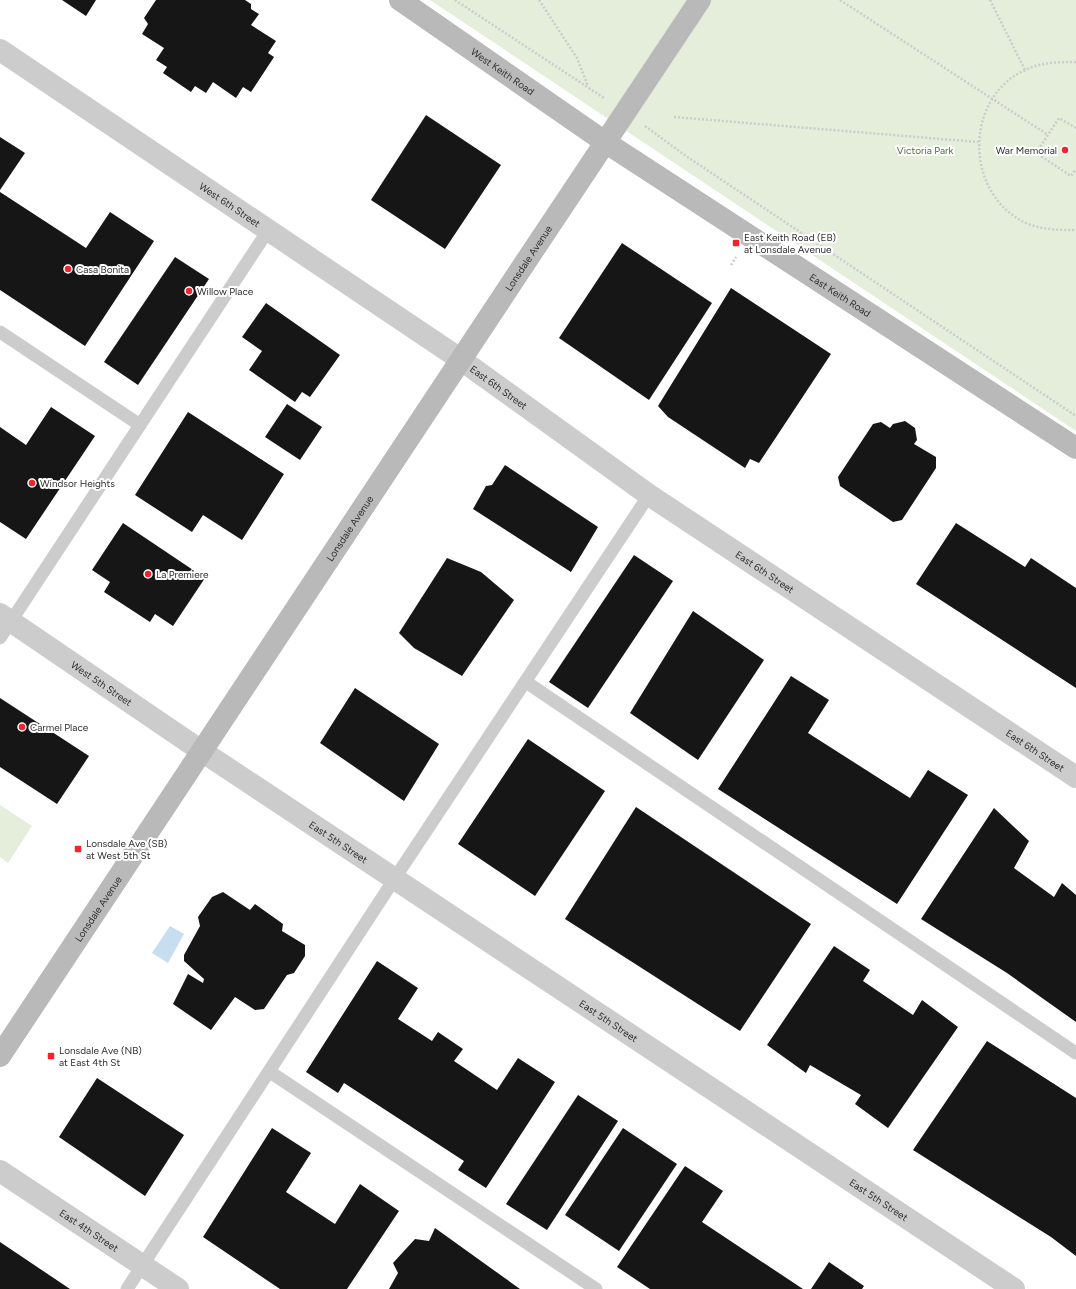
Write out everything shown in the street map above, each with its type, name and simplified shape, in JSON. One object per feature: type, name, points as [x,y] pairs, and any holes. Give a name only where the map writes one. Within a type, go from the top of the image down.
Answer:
[{"type":"main road","name":"West Keith Road","points":[[400,0],[606,142]]},
{"type":"main road","name":"Lonsdale Avenue","points":[[0,1056],[203,752],[460,358],[700,0]]},
{"type":"main road","name":"East Keith Road","points":[[606,142],[1076,448]]},
{"type":"street","name":"West 6th Street","points":[[0,50],[460,358]]},
{"type":"street","name":"East 6th Street","points":[[460,358],[649,495],[1076,777]]},
{"type":"street","name":"West 5th Street","points":[[4,624],[203,752]]},
{"type":"street","name":"East 5th Street","points":[[203,752],[1014,1289]]},
{"type":"street","name":"East 4th Street","points":[[0,1171],[178,1289]]},
{"type":"lane","points":[[4,624],[140,425],[268,229]]},
{"type":"lane","points":[[0,332],[140,425]]},
{"type":"lane","points":[[127,1289],[270,1072],[395,878],[649,495]]},
{"type":"lane","points":[[526,682],[1076,1053]]},
{"type":"lane","points":[[270,1072],[596,1289]]},
{"type":"path","points":[[455,0],[588,87],[577,58],[539,0]]},
{"type":"path","points":[[840,0],[1048,135]]},
{"type":"path","points":[[990,0],[1025,70]]},
{"type":"path","points":[[1076,62],[1052,62],[1025,70],[1006,82],[992,99],[982,119],[978,142],[980,167],[990,190],[1006,210],[1028,224],[1052,230],[1076,230]]},
{"type":"path","points":[[674,117],[978,142]]},
{"type":"path","points":[[1076,128],[1060,118],[1036,153],[1071,176],[1076,169]]},
{"type":"path","points":[[661,138],[1076,416]]},
{"type":"green space","name":"Victoria Park","points":[[430,0],[1076,0],[1076,431]]},
{"type":"green space","points":[[0,805],[32,826],[8,863],[0,857]]},
{"type":"water","points":[[170,926],[184,934],[168,963],[152,953]]},
{"type":"building","points":[[62,0],[96,0],[86,16]]},
{"type":"building","points":[[156,0],[245,0],[251,4],[251,9],[259,14],[251,25],[276,41],[268,53],[274,57],[251,92],[243,87],[236,98],[213,82],[206,93],[195,86],[191,92],[163,73],[167,67],[156,60],[164,48],[142,34],[148,24],[144,18]]},
{"type":"building","points":[[426,115],[501,165],[445,249],[371,200]]},
{"type":"building","points":[[0,137],[25,153],[0,190]]},
{"type":"building","name":"Casa Bonita","points":[[0,192],[86,248],[110,212],[154,241],[85,346],[0,290]]},
{"type":"building","points":[[622,243],[712,303],[649,400],[559,338]]},
{"type":"building","points":[[175,257],[209,279],[138,385],[104,362]]},
{"type":"building","points":[[731,288],[831,354],[759,463],[750,459],[745,468],[668,417],[658,406]]},
{"type":"building","points":[[266,303],[340,355],[310,397],[302,392],[295,402],[249,370],[262,351],[242,337]]},
{"type":"building","points":[[287,404],[322,427],[300,460],[265,437]]},
{"type":"building","name":"Windsor Heights","points":[[51,407],[95,436],[26,539],[0,522],[0,427],[26,445]]},
{"type":"building","points":[[188,412],[284,474],[242,540],[203,515],[192,532],[135,495]]},
{"type":"building","points":[[905,421],[915,428],[917,440],[914,444],[936,457],[936,468],[902,520],[893,522],[840,486],[838,477],[873,424],[881,422],[890,428],[893,424]]},
{"type":"building","points":[[505,465],[598,527],[571,572],[473,509],[486,486],[492,485]]},
{"type":"building","name":"La Premiere","points":[[123,523],[205,578],[173,626],[155,614],[150,622],[104,592],[110,582],[92,570]]},
{"type":"building","points":[[956,523],[1025,567],[1031,558],[1076,588],[1076,688],[916,584]]},
{"type":"building","points":[[634,555],[673,581],[588,708],[549,682]]},
{"type":"building","points":[[447,558],[481,572],[514,600],[462,676],[414,648],[399,633]]},
{"type":"building","points":[[693,611],[764,660],[698,760],[630,713]]},
{"type":"building","points":[[791,676],[829,700],[808,733],[910,798],[928,770],[968,795],[897,904],[718,789]]},
{"type":"building","points":[[355,688],[439,744],[404,801],[320,743]]},
{"type":"building","name":"Carmel Place","points":[[0,698],[89,756],[57,804],[0,767]]},
{"type":"building","points":[[528,739],[605,791],[535,896],[458,844]]},
{"type":"building","points":[[636,807],[811,924],[740,1031],[565,919]]},
{"type":"building","points":[[994,808],[1029,841],[1014,868],[1054,897],[1062,883],[1076,895],[1076,1022],[1007,973],[921,919]]},
{"type":"building","points":[[223,892],[250,910],[255,904],[283,924],[282,931],[305,945],[305,956],[294,973],[287,975],[264,1009],[255,1010],[235,997],[211,1030],[173,1004],[188,974],[203,983],[204,979],[184,961],[184,955],[200,926],[198,917],[212,897]]},
{"type":"building","points":[[834,946],[870,970],[863,981],[913,1015],[922,1000],[958,1027],[888,1128],[855,1104],[861,1095],[810,1065],[806,1073],[767,1045]]},
{"type":"building","points":[[377,961],[418,988],[398,1019],[432,1041],[438,1032],[463,1049],[454,1061],[497,1090],[518,1058],[555,1082],[486,1188],[458,1170],[464,1161],[344,1083],[338,1093],[306,1072]]},
{"type":"building","points":[[987,1041],[1076,1098],[1076,1256],[1051,1237],[913,1150]]},
{"type":"building","points":[[97,1078],[184,1135],[145,1196],[59,1137]]},
{"type":"building","points":[[578,1095],[618,1121],[547,1230],[506,1204]]},
{"type":"building","points":[[272,1128],[311,1153],[286,1192],[335,1224],[360,1184],[399,1211],[347,1289],[280,1289],[203,1237]]},
{"type":"building","points":[[623,1128],[677,1164],[619,1251],[565,1215]]},
{"type":"building","points":[[685,1166],[723,1191],[702,1222],[803,1289],[650,1289],[617,1267]]},
{"type":"building","points":[[435,1228],[520,1289],[389,1289],[398,1273],[393,1263],[415,1239],[429,1241]]},
{"type":"building","points":[[0,1242],[70,1289],[0,1289]]},
{"type":"building","points":[[829,1262],[864,1286],[862,1289],[811,1289]]},
{"type":"place","name":"War Memorial","points":[[1065,150]]},
{"type":"place","name":"East Keith Road (EB) at Lonsdale Avenue","points":[[736,243]]},
{"type":"place","name":"Casa Bonita","points":[[68,269]]},
{"type":"place","name":"Willow Place","points":[[189,291]]},
{"type":"place","name":"Windsor Heights","points":[[32,483]]},
{"type":"place","name":"La Premiere","points":[[148,574]]},
{"type":"place","name":"Carmel Place","points":[[22,727]]},
{"type":"place","name":"Lonsdale Ave (SB) at West 5th St","points":[[78,849]]},
{"type":"place","name":"Lonsdale Ave (NB) at East 4th St","points":[[51,1056]]}]
